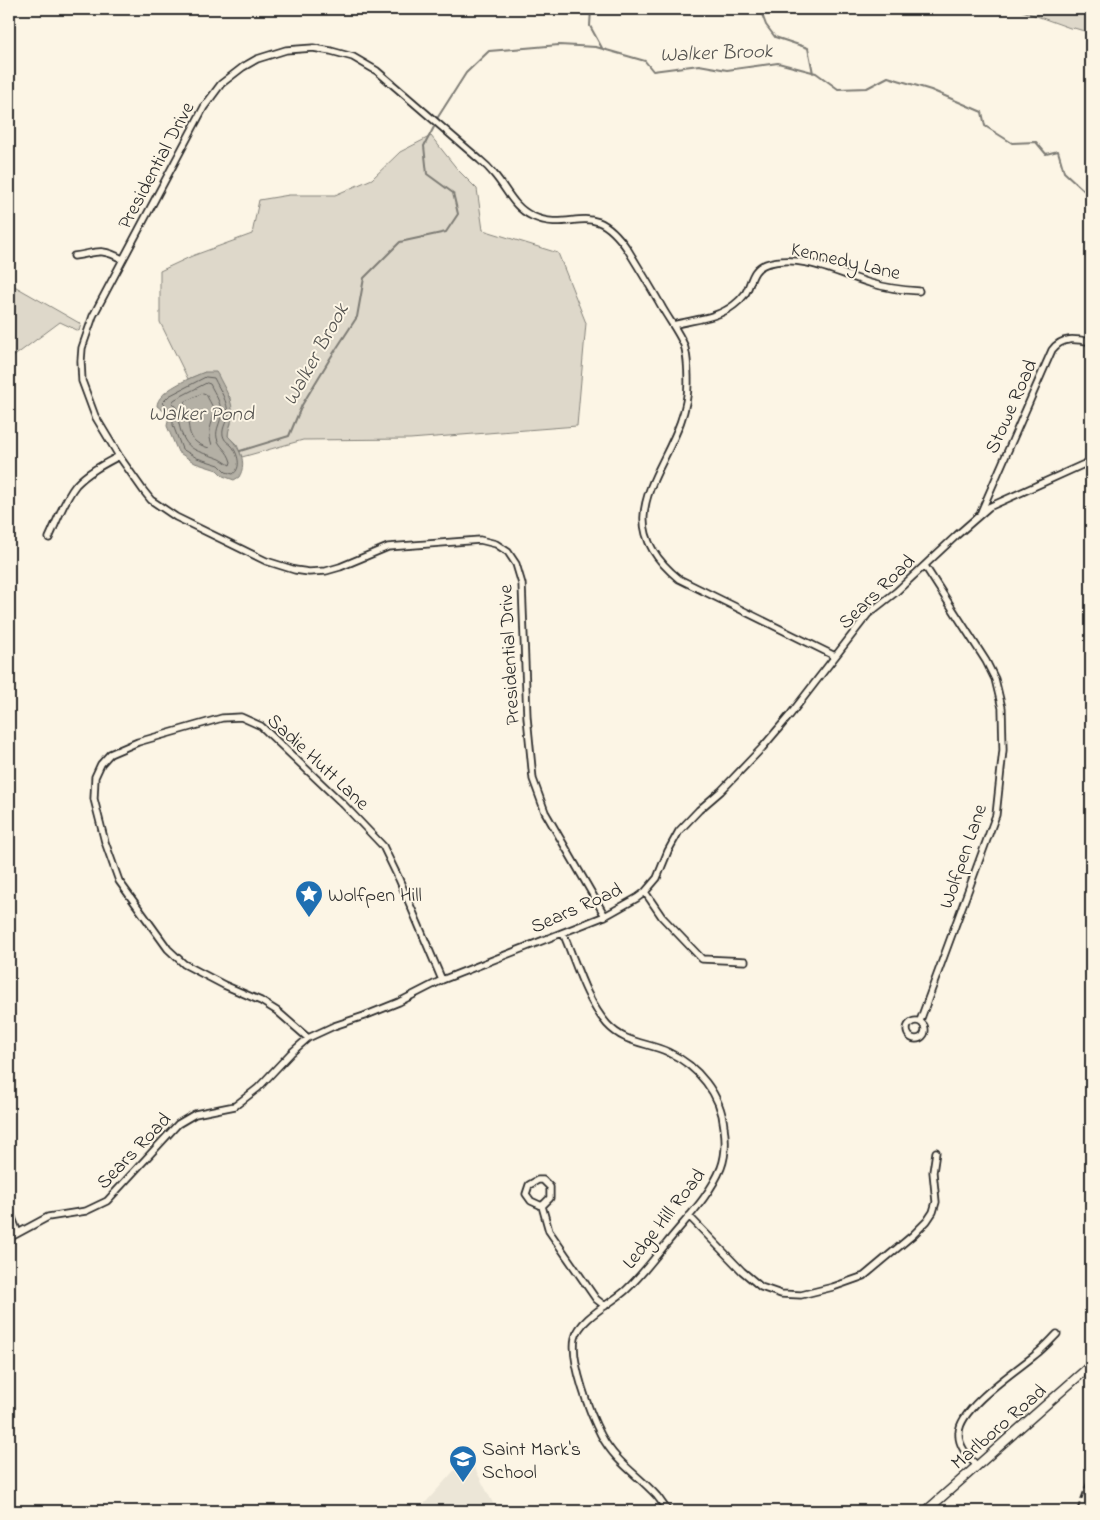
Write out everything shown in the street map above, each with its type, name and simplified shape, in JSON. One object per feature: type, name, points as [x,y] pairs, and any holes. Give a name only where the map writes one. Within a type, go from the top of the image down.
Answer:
[{"type":"main road","name":"Marlboro Road","points":[[926,1511],[1091,1365]]},
{"type":"street","name":"Presidential Drive","points":[[605,916],[545,812],[533,780],[528,725],[522,584],[516,564],[508,552],[489,542],[470,540],[388,547],[326,571],[309,572],[283,568],[216,538],[176,517],[151,500],[119,456],[95,416],[84,386],[81,361],[82,348],[90,323],[122,259],[204,107],[221,84],[243,67],[268,55],[286,50],[320,48],[352,57],[377,70],[480,160],[494,174],[522,211],[543,220],[590,219],[607,227],[624,244],[685,347],[688,383],[683,417],[646,499],[644,524],[651,546],[661,562],[680,579],[835,656]]},
{"type":"street","points":[[74,256],[105,251],[122,259]]},
{"type":"street","name":"Kennedy Lane","points":[[673,325],[722,313],[744,295],[757,268],[779,261],[794,261],[834,270],[883,287],[919,291]]},
{"type":"street","name":"Stowe Road","points":[[980,514],[1052,350],[1060,342],[1070,339],[1091,342]]},
{"type":"street","points":[[49,538],[77,484],[90,473],[119,456]]},
{"type":"street","name":"Sears Road","points":[[9,1238],[48,1217],[86,1211],[107,1202],[178,1124],[195,1114],[236,1106],[258,1088],[291,1052],[308,1038],[334,1026],[399,1002],[442,980],[605,916],[645,892],[657,878],[679,831],[688,820],[722,791],[790,715],[868,614],[925,566],[980,514],[1001,501],[1091,461]]},
{"type":"street","name":"Wolfpen Lane","points":[[920,1021],[998,806],[1003,750],[1002,704],[991,670],[925,566]]},
{"type":"street","name":"Sadie Hutt Lane","points":[[308,1038],[277,1011],[261,1001],[224,985],[184,964],[168,949],[119,881],[105,842],[94,799],[95,776],[101,764],[110,754],[138,742],[222,718],[241,717],[261,726],[344,805],[383,846],[442,980]]},
{"type":"street","points":[[645,892],[662,917],[702,959],[745,961]]},
{"type":"street","name":"Ledge Hill Road","points":[[564,933],[586,987],[607,1024],[617,1033],[640,1044],[668,1052],[687,1063],[706,1082],[719,1103],[724,1126],[725,1150],[721,1167],[700,1204],[642,1274],[625,1291],[579,1327],[575,1338],[574,1349],[577,1369],[601,1434],[620,1462],[656,1496],[668,1511]]},
{"type":"street","points":[[689,1216],[742,1271],[761,1287],[781,1294],[801,1295],[833,1287],[864,1276],[927,1222],[936,1202],[933,1172],[936,1152]]},
{"type":"street","points":[[542,1206],[550,1198],[550,1187],[543,1180],[538,1180],[529,1185],[526,1194],[531,1201],[542,1206],[549,1231],[596,1299],[605,1306]]},
{"type":"street","points":[[9,1210],[18,1233]]},
{"type":"street","points":[[977,1466],[966,1454],[959,1442],[959,1431],[963,1421],[993,1388],[1046,1346],[1057,1334]]},
{"type":"shaded area","points":[[1017,9],[1091,9],[1091,33],[1073,29]]},
{"type":"shaded area","points":[[431,136],[458,170],[477,189],[483,230],[558,253],[586,323],[577,426],[410,439],[303,440],[242,457],[237,445],[228,436],[231,424],[230,397],[205,372],[188,379],[160,322],[160,271],[192,256],[252,234],[259,200],[289,195],[335,195],[372,179],[400,152]]},
{"type":"shaded area","points":[[9,283],[81,324],[79,331],[60,322],[9,360]]},
{"type":"shaded area","name":"Saint Mark's School","points":[[468,1455],[497,1511],[418,1511]]},
{"type":"water","name":"Walker Pond","points":[[205,372],[216,372],[232,405],[232,419],[228,436],[239,450],[243,466],[239,477],[234,480],[223,476],[217,470],[195,463],[178,452],[167,426],[169,415],[157,406],[159,400],[169,390]]},
{"type":"waterway","points":[[591,9],[590,26],[602,48]]},
{"type":"waterway","points":[[760,9],[766,25],[775,37],[808,48],[813,73]]},
{"type":"waterway","name":"Walker Brook","points":[[438,117],[466,73],[489,51],[559,45],[596,47],[645,61],[653,71],[699,65],[727,70],[778,63],[816,73],[838,89],[867,88],[888,77],[931,90],[982,112],[985,126],[1012,143],[1036,142],[1046,154],[1058,151],[1064,172],[1091,197]]},
{"type":"waterway","name":"Walker Brook","points":[[240,451],[289,436],[302,405],[357,317],[364,278],[400,242],[446,232],[458,214],[453,193],[427,174],[424,146],[434,127]]},
{"type":"railway","points":[[1077,1511],[1091,1472]]},
{"type":"place","name":"Wolfpen Hill","points":[[309,918]]},
{"type":"place","name":"Saint Mark's School","points":[[463,1483]]}]
